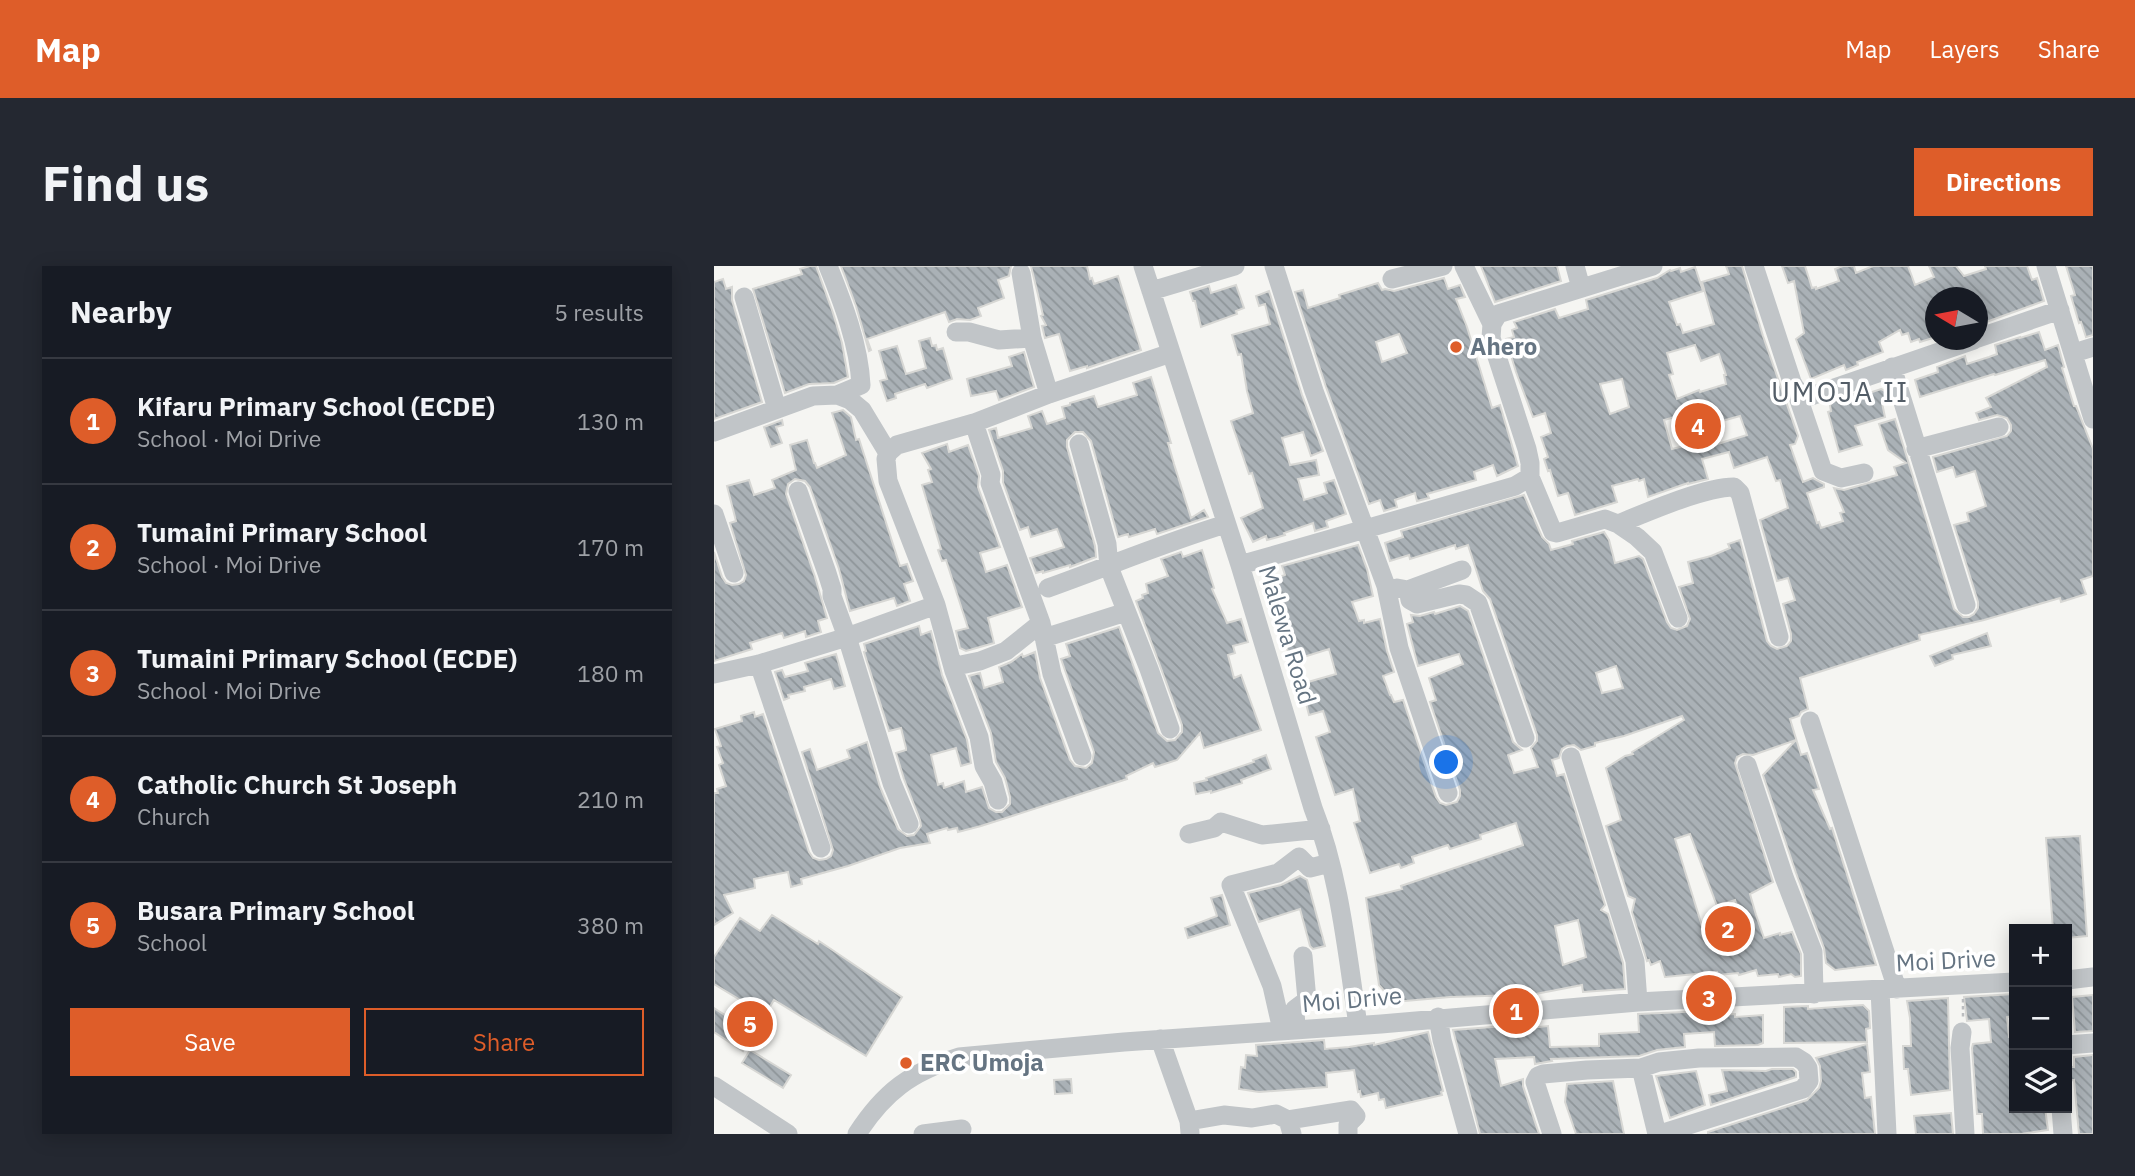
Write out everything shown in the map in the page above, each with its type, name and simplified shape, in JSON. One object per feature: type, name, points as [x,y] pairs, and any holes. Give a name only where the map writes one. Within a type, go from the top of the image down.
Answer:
[{"type":"street","points":[[714,432],[813,396],[837,395],[861,385],[860,368],[840,297],[828,266]]},
{"type":"street","name":"Malewa Road","points":[[1143,266],[1240,565],[1321,829],[1330,863],[1358,1025]]},
{"type":"street","points":[[1151,291],[1235,266]]},
{"type":"street","points":[[1274,266],[1314,391],[1386,586],[1399,648],[1448,793]]},
{"type":"street","points":[[1392,279],[1443,266]]},
{"type":"street","points":[[1464,266],[1492,324]]},
{"type":"street","points":[[1575,266],[1581,288]]},
{"type":"street","points":[[1653,266],[1498,314],[1492,324],[1491,338],[1527,449],[1530,477],[1552,532],[1557,533],[1605,519],[1618,524],[1653,552],[1678,618]]},
{"type":"street","points":[[1754,266],[1823,471],[1841,478],[1864,473]]},
{"type":"street","points":[[2046,266],[2093,419]]},
{"type":"street","points":[[1021,273],[1032,338],[1049,394]]},
{"type":"street","points":[[744,298],[777,409]]},
{"type":"street","points":[[1988,335],[2060,310]]},
{"type":"street","points":[[956,332],[969,332],[999,340],[1032,338]]},
{"type":"street","points":[[2074,353],[2093,347]]},
{"type":"street","points":[[1796,391],[1811,396],[1944,350]]},
{"type":"street","points":[[998,800],[993,782],[984,766],[979,737],[954,671],[936,605],[888,481],[885,470],[888,453],[897,445],[974,423],[1049,394],[1171,353]]},
{"type":"street","points":[[1892,368],[1966,605]]},
{"type":"street","points":[[837,395],[850,400],[862,410],[888,453]]},
{"type":"street","points":[[974,423],[991,475],[990,483],[1043,631],[1052,674],[1082,756]]},
{"type":"street","points":[[1916,449],[1999,427]]},
{"type":"street","points":[[1079,444],[1107,544],[1109,567],[1170,729]]},
{"type":"street","points":[[1240,565],[1516,486],[1530,477]]},
{"type":"street","points":[[1618,524],[1720,487],[1734,487],[1740,493],[1779,637]]},
{"type":"street","points":[[798,491],[827,573],[889,774],[909,824]]},
{"type":"street","points":[[714,514],[734,573]]},
{"type":"street","points":[[1048,589],[1179,538],[1226,524]]},
{"type":"street","points":[[1386,586],[1408,590],[1462,570]]},
{"type":"street","points":[[1408,590],[1410,600],[1417,604],[1459,594],[1478,603],[1525,738]]},
{"type":"street","points":[[714,674],[759,664],[847,637],[936,605]]},
{"type":"street","points":[[954,671],[956,666],[980,661],[1006,651],[1043,631],[1126,612]]},
{"type":"street","points":[[759,664],[821,848]]},
{"type":"street","points":[[1810,721],[1888,990]]},
{"type":"street","points":[[1571,757],[1635,961],[1638,1002]]},
{"type":"street","points":[[1747,765],[1784,877],[1813,952],[1814,994]]},
{"type":"street","points":[[1189,834],[1214,828],[1221,822],[1262,835],[1321,829]]},
{"type":"street","points":[[1289,1030],[1231,885],[1279,873],[1299,857],[1310,869],[1330,863]]},
{"type":"street","points":[[1289,1030],[1295,1009],[1307,1000],[1303,956]]},
{"type":"street","points":[[2072,979],[2093,977]]},
{"type":"street","name":"Moi Drive","points":[[857,1134],[872,1111],[892,1091],[915,1075],[959,1057],[1638,1002],[2009,982]]},
{"type":"street","name":"Moi Drive","points":[[1887,1134],[1888,990]]},
{"type":"street","points":[[1438,1017],[1468,1134]]},
{"type":"street","points":[[1962,1032],[1960,1048],[1965,1134]]},
{"type":"street","points":[[1160,1039],[1190,1127],[1224,1115],[1252,1118],[1276,1114],[1290,1127],[1351,1110],[1356,1116],[1348,1124],[1349,1134]]},
{"type":"street","points":[[2072,1045],[2093,1043]]},
{"type":"street","points":[[1552,1134],[1535,1082],[1538,1076],[1587,1070],[1641,1068],[1659,1062],[1796,1057],[1808,1068],[1809,1081],[1803,1088],[1659,1134],[1641,1068]]},
{"type":"street","points":[[714,1086],[788,1134]]},
{"type":"street","points":[[2062,1113],[2063,1134]]},
{"type":"street","points":[[923,1134],[962,1129]]},
{"type":"path","points":[[1962,986],[1962,1032]]},
{"type":"building","points":[[816,266],[833,313],[848,377],[834,383],[809,384],[785,393],[753,289],[802,274],[800,269]]},
{"type":"building","points":[[841,266],[1011,266],[1009,276],[998,280],[1004,298],[978,308],[981,316],[949,322],[945,312],[867,339],[871,350],[869,351]]},
{"type":"building","points":[[1031,266],[1087,266],[1094,284],[1118,276],[1141,350],[1070,371],[1059,334],[1045,338],[1042,326],[1046,325],[1041,316],[1043,315]]},
{"type":"building","points":[[1481,266],[1557,266],[1561,281],[1495,302]]},
{"type":"building","points":[[1726,266],[1742,266],[1798,436],[1795,444],[1790,445],[1803,482],[1813,478],[1824,484],[1824,487],[1807,493],[1817,523],[1819,522],[1821,528],[1843,521],[1840,513],[1844,512],[1834,488],[1844,490],[1897,475],[1894,467],[1906,463],[1888,450],[1879,424],[1895,419],[1954,609],[1963,617],[1974,614],[1978,602],[1954,525],[1969,521],[1967,513],[1986,506],[1975,471],[1956,477],[1953,467],[1937,472],[1933,457],[2007,436],[2011,425],[2007,418],[1997,415],[1979,420],[1976,413],[1991,407],[1986,398],[2047,367],[2045,360],[1920,397],[1915,380],[1938,372],[1937,367],[1965,356],[1967,364],[1997,354],[1995,345],[2039,332],[2045,350],[2058,345],[2074,406],[2093,449],[2093,576],[2081,580],[2086,594],[2061,602],[2060,598],[1919,635],[1920,640],[1800,678],[1808,709],[1790,719],[1801,755],[1807,753],[1819,789],[1813,790],[1830,829],[1832,828],[1876,965],[1835,970],[1826,963],[1824,948],[1763,775],[1796,740],[1753,755],[1743,754],[1737,757],[1735,763],[1773,882],[1750,894],[1756,915],[1764,938],[1792,932],[1801,954],[1801,976],[1758,976],[1756,970],[1739,975],[1718,975],[1717,972],[1665,977],[1660,961],[1651,965],[1649,960],[1647,961],[1632,912],[1635,899],[1628,896],[1606,826],[1621,820],[1606,768],[1633,754],[1632,752],[1684,720],[1682,716],[1595,743],[1595,746],[1581,750],[1574,745],[1567,746],[1562,749],[1559,758],[1552,760],[1557,776],[1564,774],[1605,905],[1601,910],[1608,914],[1623,963],[1625,989],[1583,992],[1582,985],[1520,997],[1450,997],[1394,1002],[1379,985],[1366,898],[1402,889],[1401,886],[1523,845],[1516,823],[1480,835],[1481,839],[1450,849],[1448,845],[1412,857],[1414,863],[1401,868],[1399,864],[1370,873],[1354,823],[1360,821],[1353,789],[1335,795],[1316,737],[1330,732],[1323,711],[1309,715],[1301,684],[1336,674],[1329,649],[1294,660],[1292,653],[1289,654],[1263,583],[1285,575],[1282,566],[1358,545],[1373,596],[1352,602],[1359,621],[1364,620],[1364,623],[1380,619],[1394,672],[1383,676],[1394,702],[1403,700],[1436,797],[1440,803],[1446,805],[1457,802],[1460,790],[1430,702],[1436,700],[1429,678],[1463,664],[1459,654],[1418,666],[1407,624],[1413,622],[1411,615],[1435,614],[1460,606],[1468,611],[1513,742],[1522,750],[1508,755],[1514,773],[1538,767],[1531,748],[1537,741],[1537,735],[1490,599],[1483,591],[1468,545],[1456,549],[1455,545],[1410,559],[1409,555],[1390,561],[1385,543],[1403,537],[1401,531],[1524,495],[1542,537],[1551,550],[1604,532],[1615,563],[1639,556],[1643,559],[1667,622],[1671,628],[1677,630],[1687,626],[1690,619],[1679,587],[1693,583],[1688,562],[1730,548],[1728,544],[1740,540],[1767,641],[1777,649],[1787,646],[1791,641],[1791,634],[1783,604],[1795,600],[1788,578],[1777,581],[1760,520],[1788,508],[1780,480],[1776,481],[1767,457],[1734,468],[1729,452],[1702,459],[1708,479],[1648,497],[1644,479],[1612,486],[1617,502],[1575,515],[1568,493],[1558,496],[1544,459],[1548,457],[1541,437],[1551,433],[1545,413],[1533,417],[1506,339],[1514,337],[1512,330],[1517,328],[1514,322],[1555,309],[1559,318],[1588,309],[1586,300],[1680,268],[1681,272],[1695,267],[1703,291],[1669,302],[1677,325],[1680,324],[1683,333],[1714,324],[1702,282],[1729,274]],"holes":[[[1695,345],[1701,361],[1719,354],[1726,384],[1700,392],[1699,390],[1677,399],[1669,375],[1673,374],[1667,353]],[[1622,379],[1629,407],[1610,414],[1600,384]],[[1686,414],[1692,444],[1672,449],[1664,420]],[[1740,416],[1747,435],[1711,446],[1707,429],[1715,423]],[[1616,666],[1623,688],[1602,693],[1596,673]],[[1690,834],[1717,906],[1735,900],[1741,920],[1720,926],[1718,919],[1702,926],[1675,839]],[[1578,920],[1586,957],[1563,965],[1555,926]]]},
{"type":"building","points":[[1782,266],[1805,266],[1812,288],[1816,289],[1839,281],[1835,269],[1843,266],[1854,266],[1856,273],[1873,266],[1908,266],[1915,285],[1934,277],[1929,266],[1956,266],[1964,276],[1986,269],[1985,266],[2027,266],[2032,280],[2037,278],[2044,301],[1988,321],[1988,287],[1925,287],[1925,340],[1911,342],[1908,333],[1902,335],[1900,330],[1879,342],[1883,352],[1857,362],[1858,365],[1846,370],[1844,365],[1811,379],[1796,339],[1804,333],[1794,281],[1788,283]]},
{"type":"building","points":[[2066,266],[2093,266],[2093,335],[2086,337],[2081,322],[2079,323],[2071,296],[2075,295]]},
{"type":"building","points":[[1444,278],[1448,289],[1460,285],[1465,297],[1456,299],[1492,408],[1500,405],[1518,466],[1497,476],[1493,465],[1474,472],[1476,480],[1427,494],[1429,498],[1417,501],[1415,493],[1395,500],[1397,507],[1384,511],[1380,500],[1369,504],[1295,292],[1303,290],[1308,308],[1378,283],[1382,290],[1394,291]],"holes":[[[1399,334],[1407,353],[1382,362],[1376,342]]]},
{"type":"building","points":[[723,279],[726,289],[732,287],[732,300],[762,402],[714,419],[714,282]]},
{"type":"building","points":[[1236,285],[1244,308],[1236,311],[1237,314],[1201,327],[1190,292],[1209,286],[1211,293]]},
{"type":"building","points":[[1269,291],[1323,451],[1311,456],[1303,432],[1282,438],[1290,465],[1316,460],[1319,475],[1298,479],[1304,500],[1327,493],[1324,483],[1334,480],[1346,514],[1326,521],[1328,527],[1315,531],[1313,523],[1284,533],[1285,535],[1267,540],[1266,536],[1253,542],[1241,518],[1263,508],[1231,421],[1253,413],[1241,354],[1238,355],[1232,335],[1270,324],[1265,304],[1259,306],[1256,296]]},
{"type":"building","points":[[930,338],[932,346],[936,345],[937,350],[943,348],[952,379],[927,388],[925,384],[895,394],[896,398],[887,401],[880,381],[887,379],[879,351],[897,346],[906,374],[926,368],[919,341]]},
{"type":"building","points":[[1024,352],[1034,387],[999,400],[996,391],[971,396],[967,379],[1012,366],[1009,357]]},
{"type":"building","points":[[1151,377],[1191,518],[1204,510],[1208,517],[1157,534],[1155,529],[1129,537],[1128,534],[1118,537],[1091,441],[1083,432],[1075,432],[1067,440],[1067,447],[1096,557],[1070,567],[1036,573],[1030,558],[1064,547],[1057,529],[1031,537],[1028,527],[1020,530],[989,430],[996,428],[998,438],[1032,428],[1028,416],[1042,411],[1047,424],[1065,418],[1062,407],[1070,403],[1094,396],[1098,407],[1137,395],[1133,383]]},
{"type":"building","points":[[1881,389],[1885,391],[1887,398],[1882,403],[1885,417],[1855,426],[1862,445],[1839,452],[1828,412],[1831,411],[1830,405],[1860,392],[1863,395]]},
{"type":"building","points":[[843,410],[851,417],[856,440],[859,439],[900,566],[907,564],[913,581],[904,584],[910,601],[897,606],[894,598],[850,611],[839,569],[810,487],[805,481],[795,479],[788,484],[786,494],[827,618],[818,621],[821,632],[806,637],[805,631],[784,638],[782,633],[750,643],[752,649],[714,661],[714,552],[726,583],[739,584],[744,581],[746,575],[730,523],[736,521],[727,486],[749,480],[754,495],[775,488],[772,480],[796,470],[790,445],[807,440],[817,468],[846,455],[832,413]]},
{"type":"building","points":[[782,420],[783,425],[776,427],[782,443],[771,447],[764,427]]},
{"type":"building","points":[[947,444],[949,452],[968,445],[979,476],[978,487],[1000,547],[980,553],[986,572],[1007,565],[1022,607],[988,618],[994,643],[966,651],[960,648],[956,631],[968,628],[946,560],[942,561],[938,550],[941,549],[922,485],[932,482],[928,470],[931,469],[922,453]]},
{"type":"building","points":[[1202,550],[1214,588],[1212,589],[1227,623],[1241,619],[1248,642],[1233,646],[1235,653],[1228,655],[1234,678],[1241,675],[1261,730],[1204,748],[1200,733],[1177,760],[1155,767],[1153,763],[1126,776],[1127,779],[981,826],[958,832],[957,828],[947,828],[927,834],[930,843],[900,848],[801,879],[802,884],[791,887],[788,872],[754,879],[755,888],[724,895],[733,913],[714,925],[714,793],[726,786],[719,765],[723,763],[717,747],[721,746],[715,729],[742,721],[741,716],[754,712],[755,717],[763,714],[813,858],[826,859],[831,856],[833,850],[802,752],[810,749],[817,770],[850,758],[847,750],[867,742],[880,787],[898,829],[907,836],[914,835],[921,826],[896,753],[906,750],[901,728],[889,731],[864,652],[864,644],[919,626],[921,635],[931,631],[942,675],[967,740],[971,763],[961,766],[956,748],[931,755],[938,785],[943,783],[944,788],[964,781],[966,792],[982,787],[989,808],[1002,812],[1010,804],[1010,797],[1005,778],[996,762],[991,733],[969,676],[980,673],[984,688],[1003,682],[999,667],[1022,654],[1023,657],[1035,652],[1040,678],[1070,760],[1075,766],[1086,768],[1092,763],[1094,752],[1061,659],[1070,656],[1066,644],[1119,627],[1158,733],[1167,741],[1175,740],[1182,732],[1182,725],[1136,601],[1148,593],[1146,584],[1168,576],[1161,559],[1181,552],[1183,557]]},
{"type":"building","points":[[1987,633],[1991,646],[1952,655],[1953,659],[1935,666],[1930,656]]},
{"type":"building","points":[[836,654],[845,686],[834,689],[831,679],[804,687],[805,691],[788,695],[789,698],[784,700],[775,672],[782,670],[785,677],[808,671],[805,663]]},
{"type":"building","points":[[1266,755],[1271,769],[1241,780],[1242,783],[1211,793],[1196,794],[1194,783],[1254,762],[1253,760]]},
{"type":"building","points":[[2080,836],[2087,936],[2072,938],[2072,924],[2053,924],[2046,838]]},
{"type":"building","points":[[1300,876],[1307,880],[1325,946],[1313,949],[1310,946],[1300,909],[1259,922],[1248,893],[1281,885]]},
{"type":"building","points":[[1222,895],[1230,925],[1188,938],[1185,928],[1217,916],[1211,898]]},
{"type":"building","points":[[772,915],[818,944],[819,941],[902,997],[866,1056],[774,1000],[765,1015],[714,984],[714,957],[740,918],[760,931]]},
{"type":"building","points":[[2009,994],[2009,1113],[2046,1113],[2048,1130],[2021,1134],[1983,1134],[1982,1114],[1977,1114],[1972,1048],[1973,1044],[1991,1042],[1989,1019],[1967,1021],[1964,997]]},
{"type":"building","points":[[2093,995],[2093,1031],[2075,1032],[2072,997]]},
{"type":"building","points":[[1948,998],[1950,1090],[1911,1095],[1908,1069],[1904,1069],[1903,1046],[1911,1046],[1907,1001]]},
{"type":"building","points":[[1863,1005],[1869,1011],[1867,1042],[1784,1043],[1784,1007],[1808,1006],[1808,1009]]},
{"type":"building","points":[[714,1008],[754,1034],[743,1051],[714,1032]]},
{"type":"building","points":[[1707,1011],[1707,1016],[1763,1015],[1763,1043],[1715,1046],[1714,1032],[1684,1034],[1685,1047],[1657,1050],[1639,1056],[1551,1059],[1552,1061],[1535,1064],[1534,1057],[1495,1059],[1501,1086],[1523,1079],[1539,1134],[1480,1134],[1453,1030],[1518,1025],[1519,1029],[1548,1026],[1550,1047],[1599,1046],[1599,1034],[1639,1032],[1638,1014]]},
{"type":"building","points":[[1428,1032],[1442,1095],[1386,1108],[1384,1099],[1379,1100],[1378,1093],[1361,1097],[1354,1070],[1326,1073],[1327,1087],[1259,1092],[1239,1089],[1241,1067],[1245,1068],[1246,1055],[1257,1056],[1256,1045],[1324,1040],[1325,1049],[1374,1045]]},
{"type":"building","points":[[1867,1044],[1870,1072],[1862,1073],[1865,1098],[1871,1097],[1875,1134],[1708,1134],[1807,1100],[1819,1088],[1821,1081],[1820,1066],[1816,1058]]},
{"type":"building","points":[[750,1050],[791,1075],[783,1088],[742,1063]]},
{"type":"building","points":[[2093,1055],[2093,1134],[2079,1134],[2072,1080],[2074,1057]]},
{"type":"building","points":[[1793,1069],[1796,1077],[1711,1105],[1709,1095],[1727,1091],[1722,1070]]},
{"type":"building","points":[[1696,1071],[1705,1105],[1670,1118],[1656,1076]]},
{"type":"building","points":[[1071,1079],[1072,1093],[1055,1094],[1054,1080]]},
{"type":"building","points":[[1613,1081],[1624,1134],[1576,1134],[1565,1102],[1567,1084]]},
{"type":"building","points":[[1951,1113],[1953,1134],[1916,1134],[1914,1116]]},
{"type":"place","name":"Ahero","points":[[1456,347]]},
{"type":"place","name":"Catholic Church St Joseph","points":[[1698,426]]},
{"type":"place","name":"Tumaini Primary School","points":[[1728,929]]},
{"type":"place","name":"Tumaini Primary School (ECDE)","points":[[1709,998]]},
{"type":"place","name":"Kifaru Primary School (ECDE)","points":[[1516,1011]]},
{"type":"place","name":"Busara Primary School","points":[[750,1024]]},
{"type":"place","name":"ERC Umoja","points":[[906,1063]]},
{"type":"district","name":"UMOJA II","points":[[1840,392]]}]
